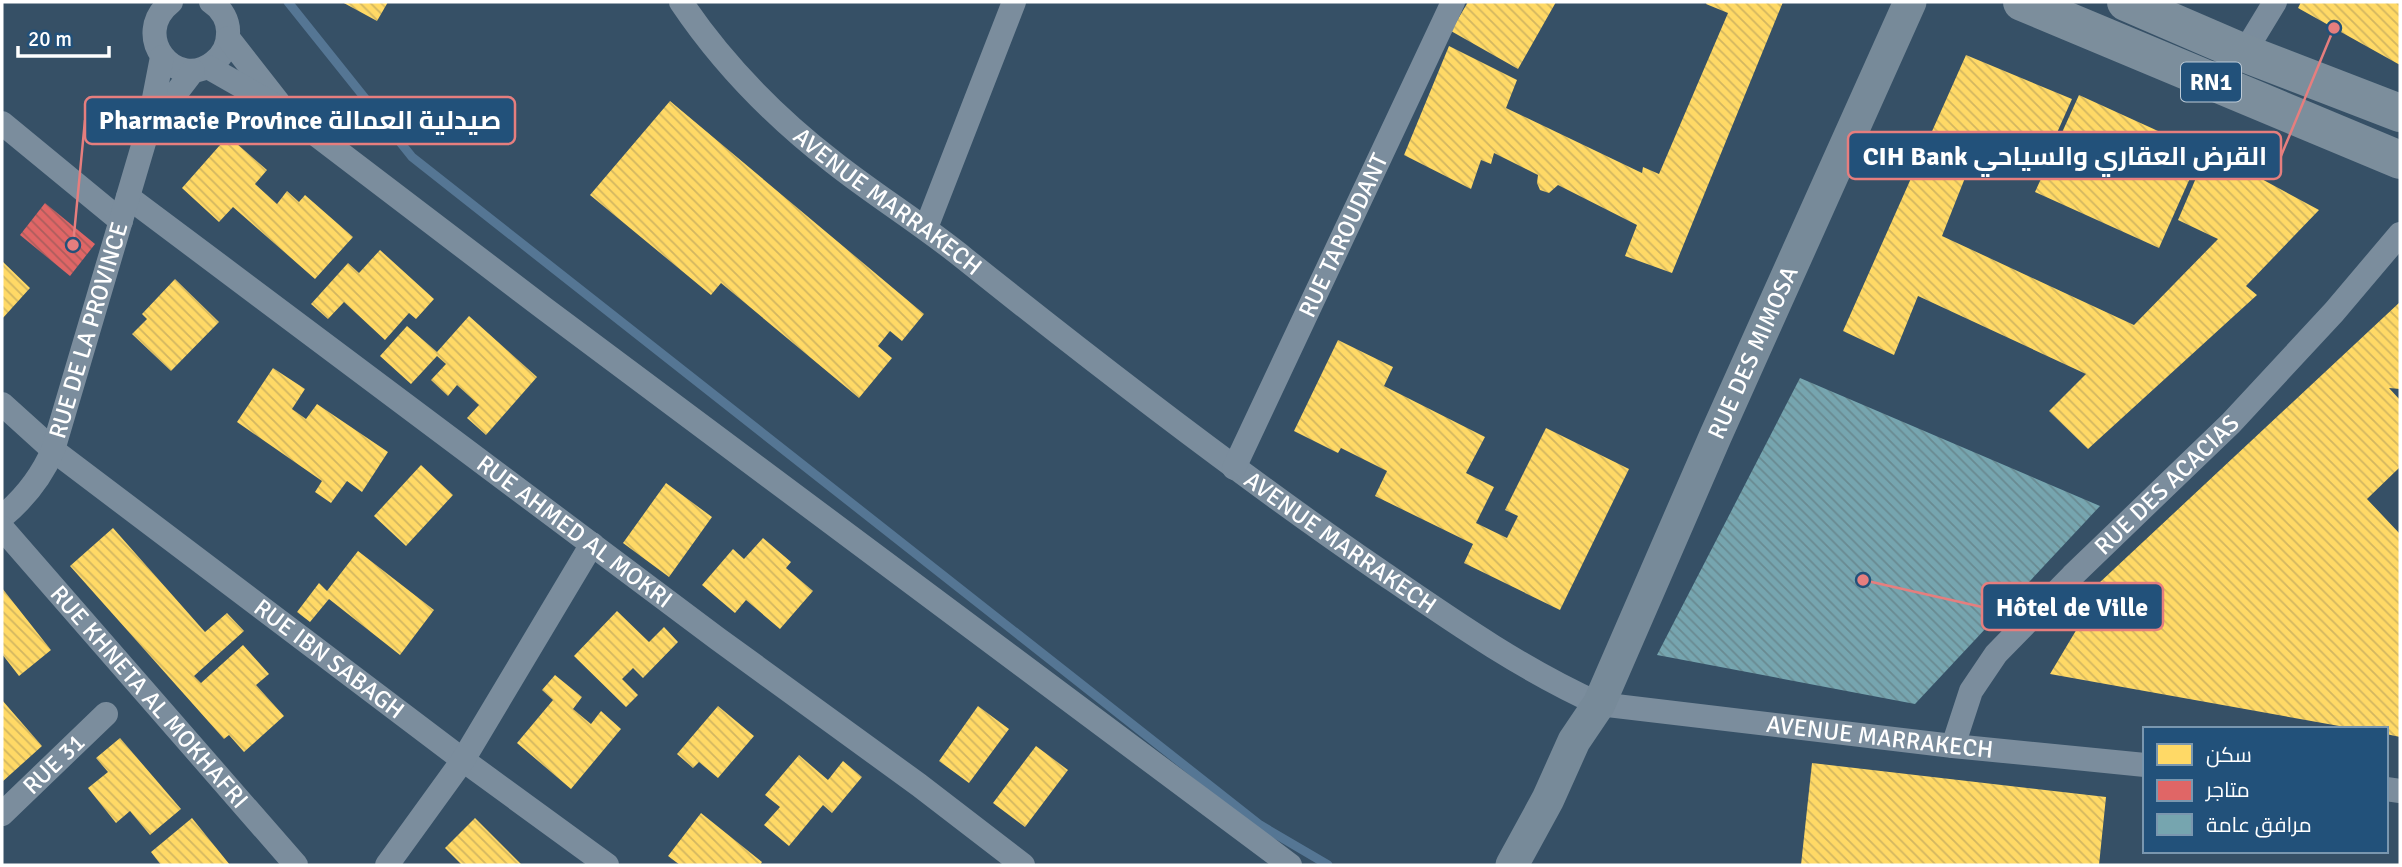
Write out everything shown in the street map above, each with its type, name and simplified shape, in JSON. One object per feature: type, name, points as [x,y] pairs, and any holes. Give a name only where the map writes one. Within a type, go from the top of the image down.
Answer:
[{"type":"highway","name":"RN1","points":[[2022,2],[2400,160]]},
{"type":"highway","name":"RN1","points":[[2126,2],[2244,53],[2398,112]]},
{"type":"main road","name":"RUE DES MIMOSA","points":[[1512,865],[1548,799],[1574,741],[1599,704],[1910,2]]},
{"type":"street","name":"AVENUE MARRAKECH","points":[[681,2],[720,55],[780,117],[834,163],[926,228],[1234,468],[1354,553],[1561,687],[1599,704],[1953,746],[2143,765]]},
{"type":"street","points":[[926,228],[1014,2]]},
{"type":"street","name":"RUE TAROUDANT","points":[[1234,468],[1453,2]]},
{"type":"street","points":[[2244,53],[2275,2]]},
{"type":"street","points":[[219,5],[229,29],[228,38],[285,111]]},
{"type":"street","points":[[159,7],[154,37],[162,57],[173,66],[200,69],[285,111],[545,309],[1290,865]]},
{"type":"street","name":"RUE DE LA PROVINCE","points":[[148,129],[200,69],[224,52],[228,38]]},
{"type":"street","name":"RUE DE LA PROVINCE","points":[[2,517],[32,489],[44,472],[53,450],[148,129],[162,57]]},
{"type":"street","points":[[2,123],[121,221]]},
{"type":"street","name":"RUE AHMED AL MOKRI","points":[[128,197],[1023,865]]},
{"type":"street","name":"RUE DES ACACIAS","points":[[1953,746],[1971,691],[1996,654],[2072,576],[2231,423],[2334,312],[2400,234]]},
{"type":"street","name":"RUE IBN SABAGH","points":[[2,404],[53,450],[463,760],[607,865]]},
{"type":"street","name":"RUE KHNETA AL MOKHAFRI","points":[[2,528],[296,865]]},
{"type":"street","points":[[387,865],[463,760],[592,544]]},
{"type":"street","name":"RUE 31","points":[[2,814],[106,714]]},
{"type":"building: سكن","points":[[342,2],[388,2],[377,21]]},
{"type":"building: سكن","points":[[1468,2],[1556,2],[1518,69],[1451,31]]},
{"type":"building: سكن","points":[[1783,2],[1672,273],[1625,256],[1637,225],[1558,185],[1549,193],[1540,190],[1538,175],[1494,153],[1491,164],[1481,160],[1471,189],[1404,155],[1449,46],[1517,80],[1506,108],[1642,173],[1643,167],[1659,174],[1728,13],[1706,4]]},
{"type":"building: سكن","points":[[2301,2],[2400,2],[2400,65],[2298,8]]},
{"type":"building: سكن","points":[[1966,55],[2072,99],[2044,162],[1982,135],[1942,236],[2134,325],[2218,239],[2178,220],[2208,150],[2319,210],[2246,286],[2257,295],[2088,449],[2049,411],[2086,374],[1918,296],[1894,355],[1843,331]]},
{"type":"building: سكن","points":[[2079,95],[2202,151],[2159,248],[2035,192]]},
{"type":"building: سكن","points":[[670,101],[924,314],[902,341],[890,331],[878,346],[892,358],[859,398],[721,283],[711,295],[590,195]]},
{"type":"building: سكن","points":[[228,136],[267,170],[255,184],[277,204],[287,191],[299,202],[305,195],[353,237],[315,279],[233,207],[219,222],[182,188]]},
{"type":"building: سكن","points":[[380,250],[434,299],[416,319],[409,313],[385,340],[344,302],[328,319],[311,304],[348,263],[359,273]]},
{"type":"building: سكن","points":[[2,261],[30,288],[2,319]]},
{"type":"building: سكن","points":[[175,279],[219,322],[171,371],[132,334],[147,319],[142,314]]},
{"type":"building: سكن","points":[[2400,302],[2400,389],[2389,388],[2400,400],[2400,467],[2367,499],[2400,534],[2400,737],[2388,734],[2388,727],[2345,727],[2050,674],[2096,597],[2098,584]]},
{"type":"building: سكن","points":[[469,316],[537,377],[486,435],[467,418],[479,405],[457,385],[448,396],[431,380],[446,364],[437,356],[411,384],[380,356],[407,326],[437,352]]},
{"type":"building: سكن","points":[[1338,340],[1393,367],[1384,386],[1485,437],[1466,473],[1494,487],[1476,523],[1507,538],[1518,516],[1505,510],[1546,428],[1629,469],[1560,610],[1464,563],[1473,544],[1375,496],[1387,471],[1341,448],[1338,453],[1294,431]]},
{"type":"building: سكن","points":[[273,368],[305,389],[292,409],[306,419],[317,404],[388,452],[362,492],[347,481],[331,503],[315,492],[322,481],[237,422]]},
{"type":"building: سكن","points":[[421,465],[453,495],[406,546],[374,516]]},
{"type":"building: سكن","points":[[666,483],[712,517],[669,577],[623,543]]},
{"type":"building: سكن","points":[[113,528],[205,632],[227,613],[244,631],[194,676],[201,683],[243,645],[269,674],[256,685],[284,716],[244,752],[229,735],[224,739],[70,566]]},
{"type":"building: سكن","points":[[763,538],[791,562],[786,568],[813,591],[780,629],[746,600],[735,613],[702,585],[733,549],[744,559]]},
{"type":"building: سكن","points":[[358,551],[434,610],[400,655],[329,599],[310,622],[297,612],[319,583],[327,591]]},
{"type":"building: سكن","points":[[2,588],[51,650],[19,676],[2,654]]},
{"type":"building: سكن","points":[[617,611],[649,642],[664,627],[678,642],[643,678],[633,668],[622,679],[638,695],[626,707],[574,656]]},
{"type":"building: سكن","points":[[555,675],[582,697],[573,709],[591,724],[601,711],[621,729],[571,789],[517,743],[553,700],[542,690]]},
{"type":"building: سكن","points":[[2,700],[42,746],[2,782]]},
{"type":"building: سكن","points":[[718,706],[754,736],[718,778],[699,762],[693,768],[677,754]]},
{"type":"building: سكن","points":[[978,706],[1009,729],[969,783],[939,761]]},
{"type":"building: سكن","points":[[120,738],[181,809],[150,835],[130,811],[116,823],[88,788],[108,772],[96,758]]},
{"type":"building: سكن","points":[[1036,746],[1068,770],[1025,827],[993,803]]},
{"type":"building: سكن","points":[[799,755],[828,780],[843,761],[862,777],[832,813],[823,805],[789,846],[764,825],[780,807],[765,795]]},
{"type":"building: سكن","points":[[1812,763],[2106,797],[2099,865],[1801,865]]},
{"type":"building: سكن","points":[[701,813],[762,862],[760,865],[680,865],[668,856]]},
{"type":"building: سكن","points":[[192,818],[230,865],[161,865],[151,852]]},
{"type":"building: سكن","points":[[475,818],[522,865],[462,865],[445,848]]},
{"type":"building: متاجر","points":[[45,203],[95,244],[70,276],[20,235]]},
{"type":"building: مرافق عامة","points":[[1800,378],[2100,506],[1915,704],[1657,655]]},
{"type":"waterway","points":[[288,2],[412,157],[1260,825],[1328,865]]},
{"type":"place","name":"CIH Bank القرض العقاري والسياحي","points":[[2334,28]]},
{"type":"place","name":"Pharmacie Province صيدلية العمالة","points":[[73,245]]},
{"type":"place","name":"Hôtel de Ville","points":[[1863,580]]}]
